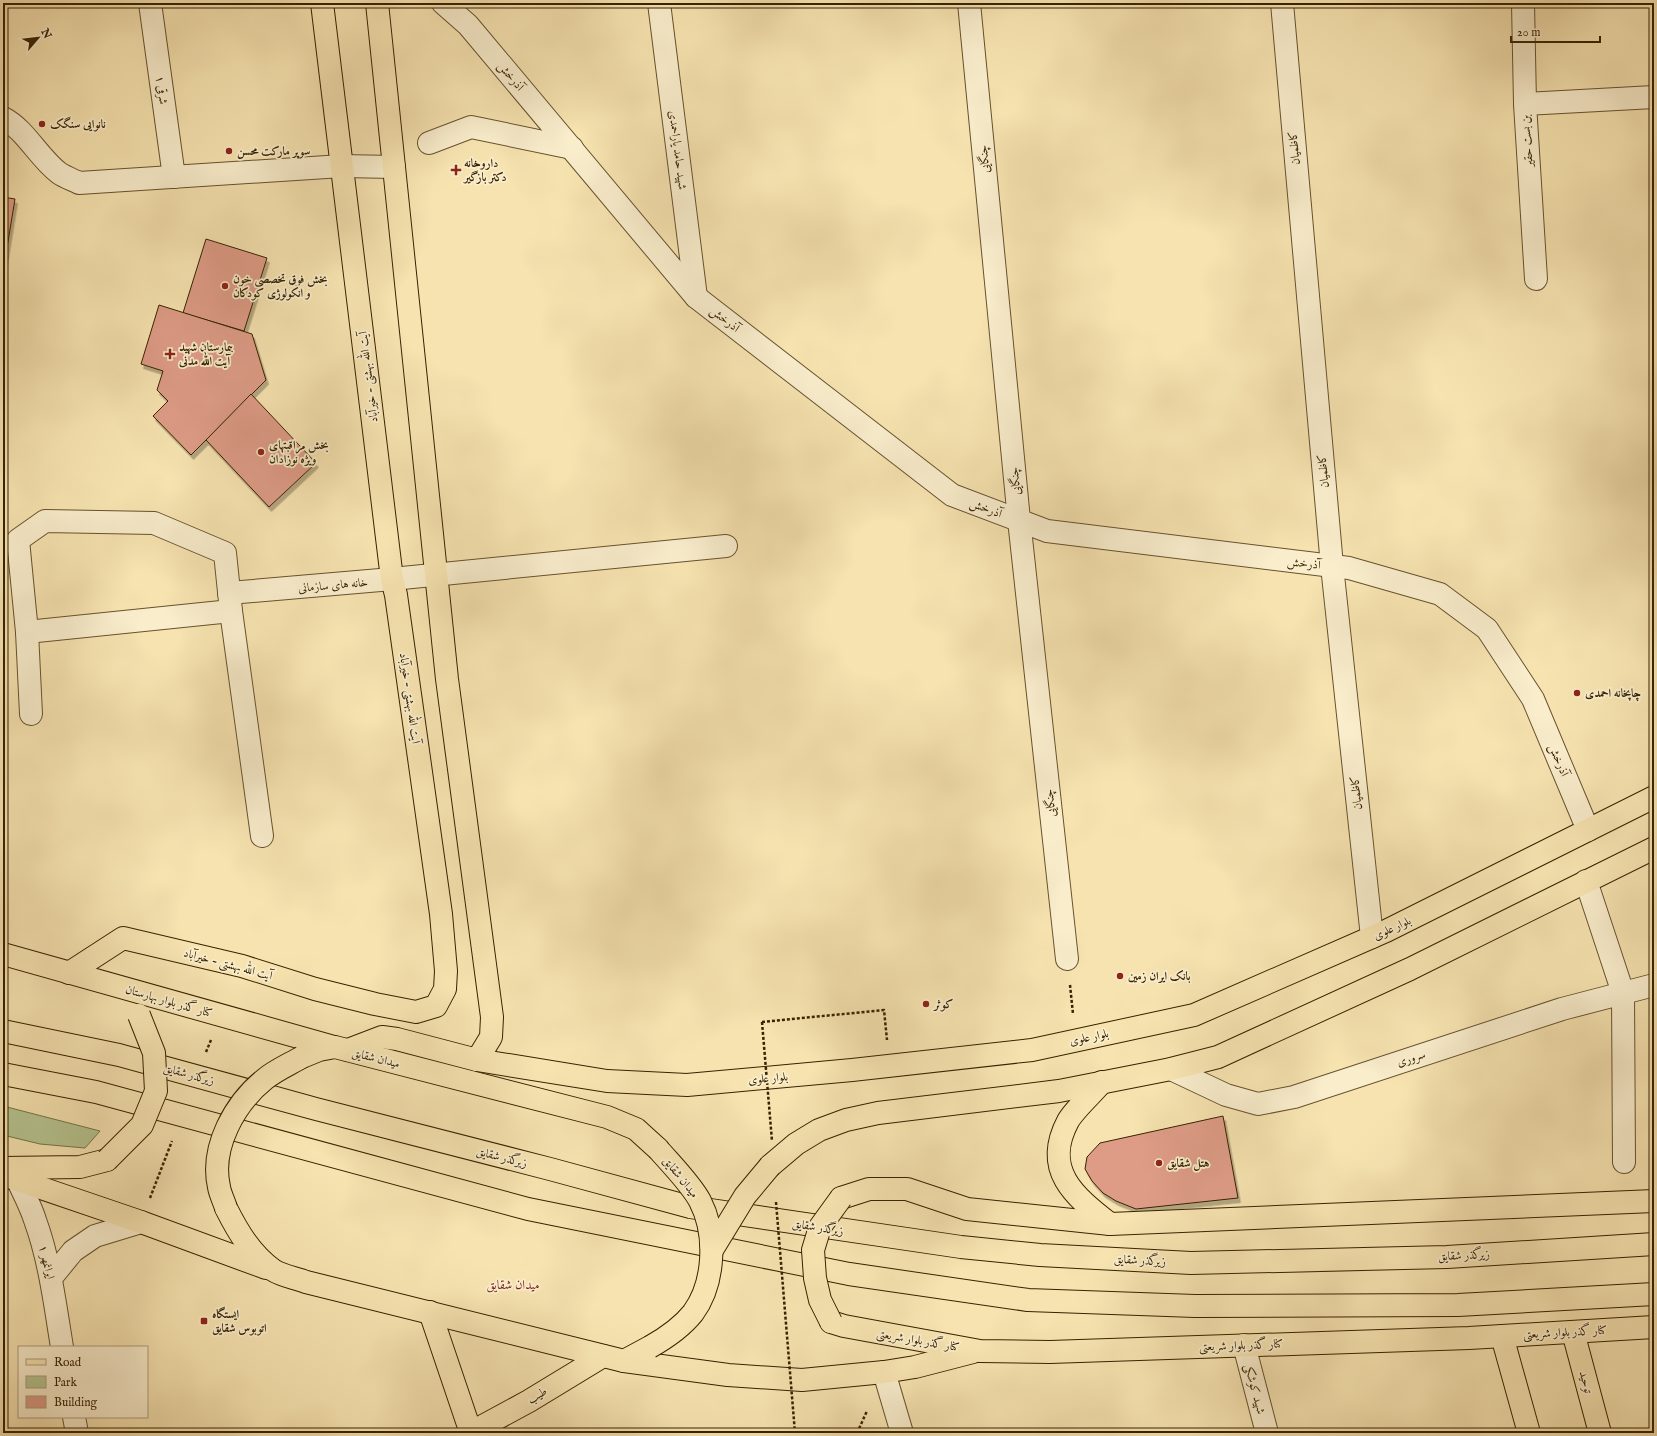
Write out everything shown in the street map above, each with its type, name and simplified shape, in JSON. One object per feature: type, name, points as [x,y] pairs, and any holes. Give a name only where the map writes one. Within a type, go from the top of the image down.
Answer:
[{"type":"main road","name":"آیت الله بهشتی - خیرآباد","points":[[70,973],[123,938],[242,966],[315,989],[375,1004],[416,1012],[436,1006],[445,989],[446,971],[441,914],[396,594],[392,579],[322,3]]},
{"type":"main road","points":[[377,3],[447,679],[492,1017],[491,1037],[477,1060]]},
{"type":"main road","name":"بلوار علوی","points":[[342,1049],[382,1037],[397,1039],[477,1060],[606,1081],[687,1085],[852,1070],[1032,1050],[1194,1015],[1372,938],[1654,797]]},
{"type":"main road","points":[[712,1250],[771,1157],[819,1130],[846,1120],[878,1113],[1052,1092],[1171,1069],[1225,1054],[1410,969],[1654,848]]},
{"type":"main road","name":"کنار گذر بلوار بهارستان","points":[[3,954],[342,1049]]},
{"type":"main road","points":[[8,1174],[80,1167],[107,1160],[142,1125],[156,1091],[154,1053],[139,1015],[115,993],[70,973]]},
{"type":"main road","name":"زیرگذر شقایق","points":[[3,1031],[119,1055],[316,1109],[543,1167],[690,1207],[961,1248],[1040,1255],[1191,1262],[1447,1257],[1654,1244]]},
{"type":"main road","name":"میدان شقایق","points":[[342,1049],[607,1117],[636,1129],[658,1149],[700,1201],[709,1226],[712,1250],[709,1273],[702,1294],[693,1312],[669,1336],[650,1347],[614,1358],[306,1282],[274,1271],[248,1245],[237,1230],[226,1208],[218,1187],[218,1164],[221,1147],[230,1121],[253,1089],[266,1078],[302,1057],[319,1050],[342,1049]]},
{"type":"main road","points":[[3,1074],[96,1092],[528,1209],[849,1274],[1028,1300],[1195,1306],[1458,1305],[1654,1294]]},
{"type":"main road","points":[[1102,1082],[1068,1120],[1058,1146],[1060,1169],[1067,1185],[1085,1204],[1110,1224]]},
{"type":"main road","points":[[8,1174],[274,1271]]},
{"type":"main road","points":[[820,1227],[841,1198],[869,1189],[907,1190],[967,1209],[1110,1224],[1654,1201]]},
{"type":"main road","name":"کنار گذر بلوار شریعتی","points":[[820,1227],[813,1250],[815,1278],[820,1300],[831,1322],[844,1326],[980,1351],[1050,1352],[1461,1339],[1654,1327]]},
{"type":"main road","points":[[430,1312],[470,1433]]},
{"type":"main road","name":"توحید","points":[[1573,1332],[1600,1433]]},
{"type":"main road","points":[[1502,1336],[1529,1433]]},
{"type":"main road","points":[[614,1358],[728,1375],[802,1380],[884,1372],[915,1367],[980,1351]]},
{"type":"main road","name":"طیب","points":[[470,1433],[614,1358]]},
{"type":"street","name":"شرقی ۱","points":[[150,3],[174,177]]},
{"type":"street","name":"آذرخش","points":[[443,3],[468,25],[696,297],[952,495],[1047,531],[1349,568],[1440,594],[1486,630],[1533,699],[1588,830]]},
{"type":"street","name":"شهید حامد یاراحمدی","points":[[659,3],[696,297]]},
{"type":"street","name":"چنگایی","points":[[969,3],[1019,520],[1067,959]]},
{"type":"street","name":"کاظمیان","points":[[1282,3],[1332,566],[1372,938]]},
{"type":"street","name":"بن بست حقیر","points":[[1523,3],[1525,104],[1536,279]]},
{"type":"street","points":[[1525,104],[1654,97]]},
{"type":"street","points":[[3,118],[15,125],[43,158],[60,173],[79,183],[342,166],[394,166]]},
{"type":"street","points":[[429,143],[471,127],[572,148]]},
{"type":"street","points":[[31,714],[27,632],[18,540],[45,520],[154,523],[225,553],[230,602],[262,836]]},
{"type":"street","name":"خانه های سازمانی","points":[[27,632],[392,579],[726,546]]},
{"type":"street","points":[[1586,881],[1623,993],[1624,1162]]},
{"type":"street","name":"سروری","points":[[1171,1069],[1226,1095],[1258,1104],[1294,1097],[1562,1009],[1654,985]]},
{"type":"street","name":"ایرانمهر ۱","points":[[8,1174],[35,1219],[51,1278],[62,1346]]},
{"type":"street","points":[[51,1278],[73,1251],[95,1236],[141,1222]]},
{"type":"street","name":"شهید کوشکی","points":[[1244,1346],[1267,1433]]},
{"type":"street","points":[[884,1372],[902,1433]]},
{"type":"street","points":[[74,1418],[77,1433]]},
{"type":"path","points":[[1067,959],[1075,1040]]},
{"type":"path","points":[[771,1157],[762,1022],[884,1010]]},
{"type":"path","points":[[776,1196],[795,1433]]},
{"type":"green space","points":[[3,1106],[100,1131],[85,1148],[40,1144],[3,1135]]},
{"type":"building","points":[[3,197],[15,199],[3,272]]},
{"type":"building","name":"بخش فوق تخصصی خون و انکولوژی کودکان","points":[[206,239],[267,258],[244,331],[183,313]]},
{"type":"building","points":[[159,305],[252,334],[266,380],[191,455],[153,416],[168,401],[157,390],[163,371],[141,364]]},
{"type":"building","name":"بخش مراقبتهای ویژه نوزادان","points":[[251,394],[316,463],[269,507],[206,440]]},
{"type":"building","name":"هتل شقایق","points":[[1223,1116],[1238,1198],[1136,1209],[1116,1201],[1103,1193],[1092,1181],[1085,1169],[1087,1157],[1100,1143]]},
{"type":"place","name":"نانوایی سنگک","points":[[42,124]]},
{"type":"place","name":"سوپر مارکت محسن","points":[[229,151]]},
{"type":"place","name":"داروخانه دکتر بازگیر","points":[[456,170]]},
{"type":"place","name":"بخش فوق تخصصی خون و انکولوژی کودکان","points":[[225,286]]},
{"type":"place","name":"بیمارستان شهید آیت الله مدنی","points":[[170,354]]},
{"type":"place","name":"بخش مراقبتهای ویژه نوزادان","points":[[261,452]]},
{"type":"place","name":"چاپخانه احمدی","points":[[1577,693]]},
{"type":"place","name":"بانک ایران زمین","points":[[1120,976]]},
{"type":"place","name":"کوثر","points":[[926,1004]]},
{"type":"place","name":"هتل شقایق","points":[[1159,1163]]},
{"type":"place","name":"ایستگاه اتوبوس شقایق","points":[[204,1321]]},
{"type":"district","name":"میدان شقایق","points":[[513,1284]]}]
